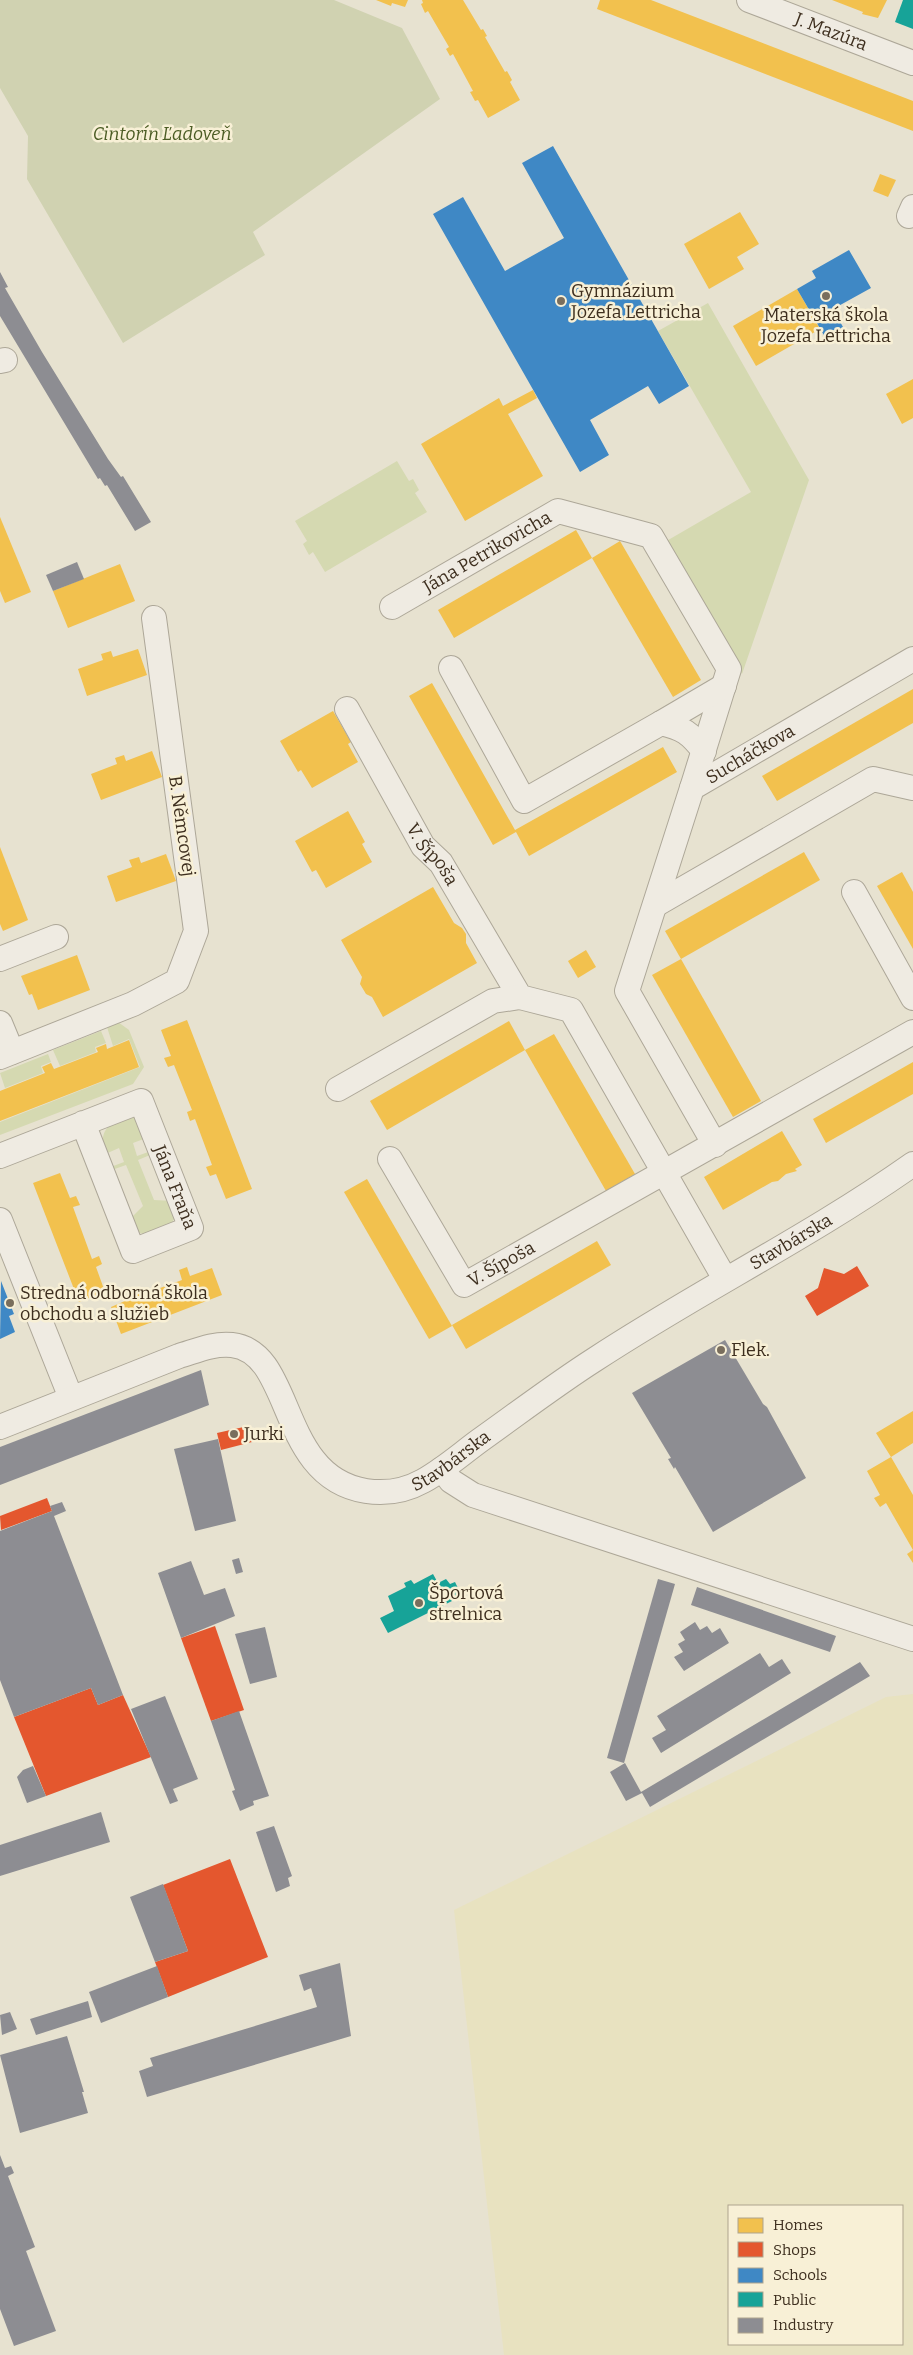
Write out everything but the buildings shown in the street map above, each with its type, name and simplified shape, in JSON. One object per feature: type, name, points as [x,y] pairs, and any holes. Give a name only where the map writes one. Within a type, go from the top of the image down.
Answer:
[{"type":"street","name":"J. Mazúra","points":[[749,0],[913,63]]},
{"type":"street","name":"Jána Petrikovicha","points":[[392,607],[558,511],[651,536],[729,669],[692,788]]},
{"type":"street","name":"B. Němcovej","points":[[6,1054],[133,1004],[177,981],[196,931],[154,618]]},
{"type":"street","name":"Sucháčkova","points":[[715,1145],[627,991],[692,788],[913,659]]},
{"type":"street","points":[[451,668],[524,800],[724,686]]},
{"type":"street","name":"V. Šípoša","points":[[347,709],[423,846],[442,862],[520,997]]},
{"type":"street","points":[[661,723],[681,728],[694,738],[704,751]]},
{"type":"street","points":[[655,904],[873,779],[913,788]]},
{"type":"street","points":[[854,892],[913,998]]},
{"type":"street","points":[[0,959],[56,937]]},
{"type":"street","points":[[338,1089],[493,1001],[520,997],[571,1010],[725,1279]]},
{"type":"street","points":[[0,1022],[6,1054]]},
{"type":"street","points":[[664,1170],[715,1145],[913,1032]]},
{"type":"street","name":"Jána Fraňa","points":[[0,1156],[83,1123],[141,1101],[191,1228],[133,1251],[83,1123]]},
{"type":"street","name":"V. Šípoša","points":[[390,1159],[464,1285],[664,1170]]},
{"type":"street","name":"Stavbárska","points":[[0,1427],[71,1398],[208,1347],[219,1345],[240,1346],[260,1359],[279,1392],[311,1458],[333,1481],[347,1487],[366,1491],[394,1491],[410,1487],[442,1469],[594,1360],[725,1279],[855,1204],[913,1164]]},
{"type":"street","points":[[0,1220],[71,1398]]},
{"type":"street","points":[[442,1469],[450,1482],[473,1495],[913,1638]]},
{"type":"shaded area","points":[[913,1694],[913,2355],[504,2355],[454,1910],[886,1697]]},
{"type":"green space","name":"Cintorín Ľadoveň","points":[[0,0],[334,0],[402,28],[440,99],[253,232],[265,255],[123,343],[27,179],[28,136],[0,88]]},
{"type":"green space","points":[[708,303],[809,480],[742,674],[663,543],[751,492],[658,331]]},
{"type":"green space","points":[[397,461],[409,481],[413,479],[419,490],[415,493],[427,512],[325,572],[313,552],[309,555],[303,544],[307,541],[295,521]]},
{"type":"green space","points":[[118,1022],[129,1030],[144,1067],[133,1084],[0,1135],[0,1122],[140,1067],[129,1039],[113,1046],[107,1027]]},
{"type":"green space","points":[[101,1031],[106,1043],[95,1047],[96,1052],[60,1066],[53,1050]]},
{"type":"green space","points":[[48,1054],[51,1062],[41,1066],[43,1073],[5,1088],[0,1073]]},
{"type":"green space","points":[[129,1117],[137,1118],[149,1137],[133,1143],[137,1156],[154,1150],[155,1153],[138,1160],[154,1200],[173,1201],[175,1217],[171,1225],[146,1235],[140,1233],[130,1219],[143,1206],[126,1165],[109,1171],[108,1168],[124,1162],[119,1148],[103,1155],[103,1139],[106,1129]]},
{"type":"place","name":"Materská škola Jozefa Lettricha","points":[[826,296]]},
{"type":"place","name":"Gymnázium Jozefa Lettricha","points":[[561,301]]},
{"type":"place","name":"Stredná odborná škola obchodu a služieb","points":[[10,1303]]},
{"type":"place","name":"Flek.","points":[[721,1350]]},
{"type":"place","name":"Jurki","points":[[234,1434]]},
{"type":"place","name":"Športová strelnica","points":[[419,1603]]}]
